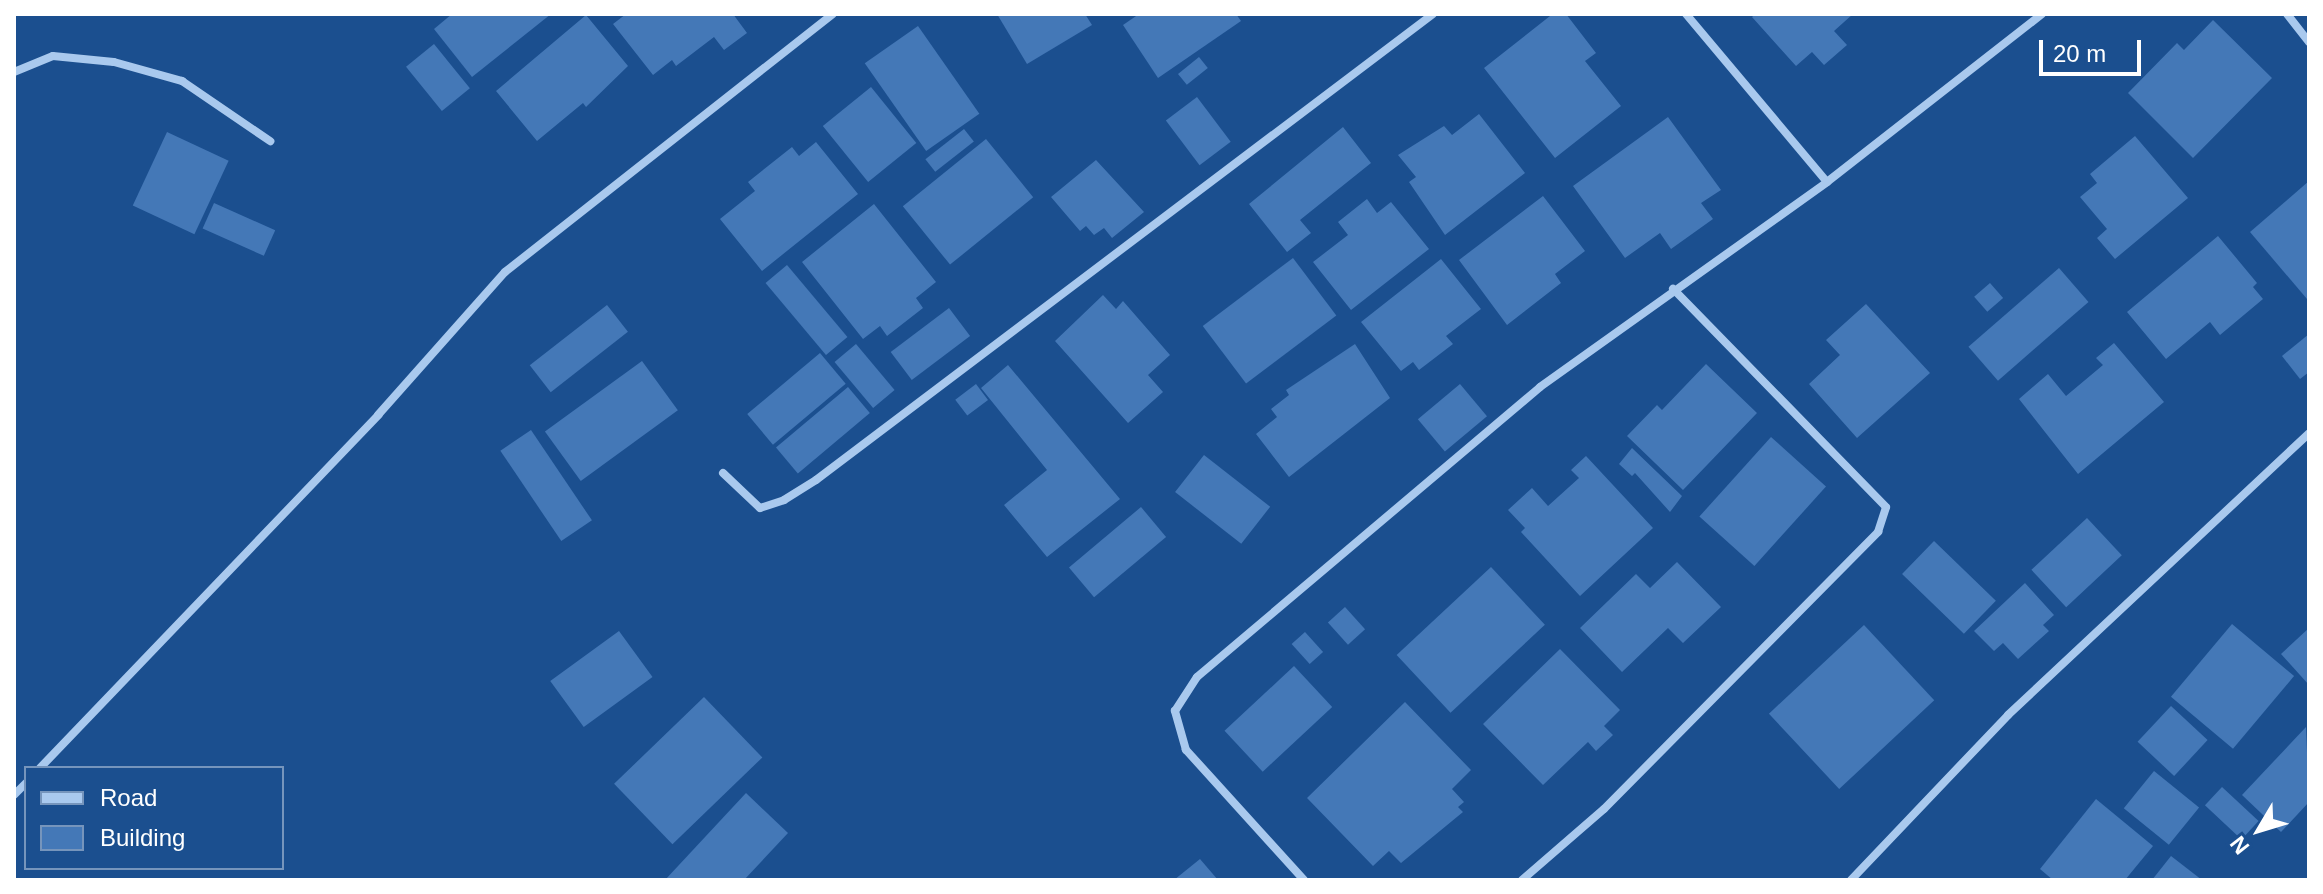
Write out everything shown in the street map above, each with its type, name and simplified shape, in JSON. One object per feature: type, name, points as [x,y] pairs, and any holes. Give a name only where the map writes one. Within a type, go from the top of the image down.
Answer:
[{"type":"street","points":[[42,766],[378,415],[505,272],[833,14]]},
{"type":"street","points":[[723,473],[760,508],[816,480],[1433,14]]},
{"type":"street","points":[[1686,14],[1827,182]]},
{"type":"street","points":[[1304,880],[1186,750],[1175,711],[1197,677],[1540,387],[1673,289],[1827,182],[2042,14]]},
{"type":"street","points":[[2287,14],[2309,42]]},
{"type":"street","points":[[14,72],[53,56],[114,62],[182,81],[270,141]]},
{"type":"street","points":[[1522,880],[1604,809],[1878,532],[1886,507],[1673,289]]},
{"type":"street","points":[[1851,880],[2008,715],[2309,433]]},
{"type":"building","points":[[452,14],[551,14],[472,77],[434,29]]},
{"type":"building","points":[[626,14],[733,14],[747,33],[724,50],[714,37],[676,66],[672,60],[653,75],[613,24]]},
{"type":"building","points":[[997,14],[1085,14],[1092,25],[1027,64]]},
{"type":"building","points":[[1139,14],[1236,14],[1241,21],[1158,78],[1123,25]]},
{"type":"building","points":[[1566,14],[1596,53],[1585,61],[1621,106],[1555,158],[1484,68],[1550,16]]},
{"type":"building","points":[[1755,14],[1853,14],[1834,31],[1847,45],[1824,65],[1812,52],[1796,66],[1752,17]]},
{"type":"building","points":[[586,15],[628,66],[586,107],[583,103],[537,141],[496,91]]},
{"type":"building","points":[[2213,20],[2272,78],[2193,158],[2128,93],[2177,43],[2184,50]]},
{"type":"building","points":[[918,26],[979,114],[926,151],[865,63]]},
{"type":"building","points":[[434,44],[470,88],[442,111],[406,67]]},
{"type":"building","points":[[1199,57],[1208,68],[1187,85],[1178,74]]},
{"type":"building","points":[[871,87],[916,143],[868,182],[823,126]]},
{"type":"building","points":[[1197,97],[1231,142],[1200,165],[1166,120]]},
{"type":"building","points":[[1479,114],[1525,173],[1445,235],[1409,182],[1416,177],[1398,155],[1444,126],[1452,135]]},
{"type":"building","points":[[1668,117],[1721,190],[1701,203],[1713,219],[1671,249],[1660,233],[1625,258],[1573,186]]},
{"type":"building","points":[[1343,127],[1371,163],[1300,220],[1311,233],[1287,252],[1249,204]]},
{"type":"building","points":[[964,129],[974,142],[935,172],[925,159]]},
{"type":"building","points":[[167,132],[229,161],[194,234],[133,205]]},
{"type":"building","points":[[2135,136],[2188,198],[2115,259],[2097,238],[2107,229],[2080,197],[2097,183],[2090,174]]},
{"type":"building","points":[[986,139],[1033,197],[950,265],[903,206]]},
{"type":"building","points":[[816,142],[858,194],[762,271],[720,219],[755,191],[748,182],[792,147],[799,156]]},
{"type":"building","points":[[1096,160],[1144,212],[1112,238],[1104,228],[1094,235],[1086,226],[1080,231],[1051,197]]},
{"type":"building","points":[[2309,181],[2309,297],[2307,299],[2250,232]]},
{"type":"building","points":[[1543,196],[1585,251],[1555,274],[1561,283],[1507,325],[1459,260]]},
{"type":"building","points":[[1367,199],[1377,213],[1391,202],[1429,249],[1351,310],[1313,262],[1348,235],[1338,222]]},
{"type":"building","points":[[214,203],[275,230],[264,256],[203,229]]},
{"type":"building","points":[[874,204],[936,282],[916,298],[923,308],[887,336],[880,326],[863,339],[802,262]]},
{"type":"building","points":[[2218,236],[2257,283],[2253,287],[2263,299],[2220,335],[2210,322],[2166,359],[2127,312]]},
{"type":"building","points":[[1293,258],[1336,316],[1246,384],[1203,326]]},
{"type":"building","points":[[1441,259],[1481,309],[1446,336],[1453,344],[1419,370],[1413,362],[1401,371],[1361,322]]},
{"type":"building","points":[[787,265],[847,337],[826,355],[766,283]]},
{"type":"building","points":[[2059,268],[2089,302],[1998,381],[1968,347]]},
{"type":"building","points":[[1990,283],[2003,298],[1987,312],[1974,297]]},
{"type":"building","points":[[1103,295],[1116,309],[1123,301],[1170,355],[1148,375],[1163,392],[1128,423],[1055,341]]},
{"type":"building","points":[[1866,304],[1930,373],[1857,438],[1809,384],[1840,355],[1826,340]]},
{"type":"building","points":[[607,305],[628,332],[551,392],[530,365]]},
{"type":"building","points":[[949,308],[970,336],[912,380],[891,352]]},
{"type":"building","points":[[2309,334],[2309,372],[2300,379],[2282,356]]},
{"type":"building","points":[[2114,343],[2164,402],[2078,474],[2019,399],[2048,374],[2066,396],[2103,365],[2096,358]]},
{"type":"building","points":[[856,344],[895,390],[873,408],[835,362]]},
{"type":"building","points":[[1355,344],[1390,398],[1289,477],[1256,434],[1277,417],[1271,409],[1289,395],[1286,390]]},
{"type":"building","points":[[820,353],[846,384],[773,445],[747,414]]},
{"type":"building","points":[[642,361],[678,410],[581,481],[545,432]]},
{"type":"building","points":[[1706,364],[1757,413],[1683,490],[1627,436],[1657,405],[1662,410]]},
{"type":"building","points":[[1008,365],[1120,499],[1047,557],[1004,505],[1047,470],[981,388]]},
{"type":"building","points":[[976,384],[988,400],[967,416],[955,400]]},
{"type":"building","points":[[1460,384],[1487,416],[1445,452],[1418,419]]},
{"type":"building","points":[[848,387],[870,413],[798,473],[776,447]]},
{"type":"building","points":[[531,430],[592,520],[561,541],[500,451]]},
{"type":"building","points":[[1771,437],[1826,487],[1754,566],[1699,517]]},
{"type":"building","points":[[1632,448],[1682,496],[1670,512],[1635,473],[1632,476],[1619,464]]},
{"type":"building","points":[[1204,455],[1270,507],[1241,544],[1175,492]]},
{"type":"building","points":[[1586,456],[1653,528],[1580,596],[1521,532],[1525,528],[1508,510],[1532,488],[1548,506],[1579,478],[1571,470]]},
{"type":"building","points":[[1141,507],[1166,537],[1094,597],[1069,567]]},
{"type":"building","points":[[2087,518],[2122,555],[2066,607],[2031,570]]},
{"type":"building","points":[[1934,541],[1996,601],[1964,634],[1902,574]]},
{"type":"building","points":[[1677,562],[1721,607],[1683,643],[1668,628],[1622,672],[1580,628],[1636,574],[1650,588]]},
{"type":"building","points":[[1491,567],[1545,625],[1451,713],[1397,655]]},
{"type":"building","points":[[2025,583],[2054,615],[2043,625],[2049,631],[2018,659],[2003,643],[1994,651],[1974,631]]},
{"type":"building","points":[[1345,607],[1365,629],[1348,645],[1328,622]]},
{"type":"building","points":[[2232,624],[2294,676],[2233,749],[2171,697]]},
{"type":"building","points":[[1864,625],[1934,700],[1839,789],[1769,714]]},
{"type":"building","points":[[2309,628],[2309,685],[2281,654]]},
{"type":"building","points":[[619,631],[653,677],[584,727],[550,681]]},
{"type":"building","points":[[1305,632],[1323,652],[1310,664],[1292,644]]},
{"type":"building","points":[[1560,649],[1620,710],[1604,726],[1613,735],[1596,751],[1588,742],[1543,785],[1483,724]]},
{"type":"building","points":[[1294,666],[1332,707],[1263,772],[1225,731]]},
{"type":"building","points":[[704,697],[762,757],[672,844],[614,784]]},
{"type":"building","points":[[1405,702],[1471,770],[1452,789],[1464,802],[1458,807],[1463,812],[1401,863],[1389,851],[1373,866],[1307,798]]},
{"type":"building","points":[[2171,706],[2208,740],[2174,776],[2138,742]]},
{"type":"building","points":[[2306,727],[2309,802],[2281,832],[2242,795]]},
{"type":"building","points":[[2154,771],[2199,808],[2169,845],[2124,808]]},
{"type":"building","points":[[2222,787],[2259,821],[2242,839],[2205,805]]},
{"type":"building","points":[[746,793],[788,833],[744,880],[665,880]]},
{"type":"building","points":[[2096,799],[2153,846],[2125,880],[2053,880],[2040,869]]},
{"type":"building","points":[[2171,856],[2202,880],[2152,880]]},
{"type":"building","points":[[1200,859],[1218,880],[1174,880]]}]
